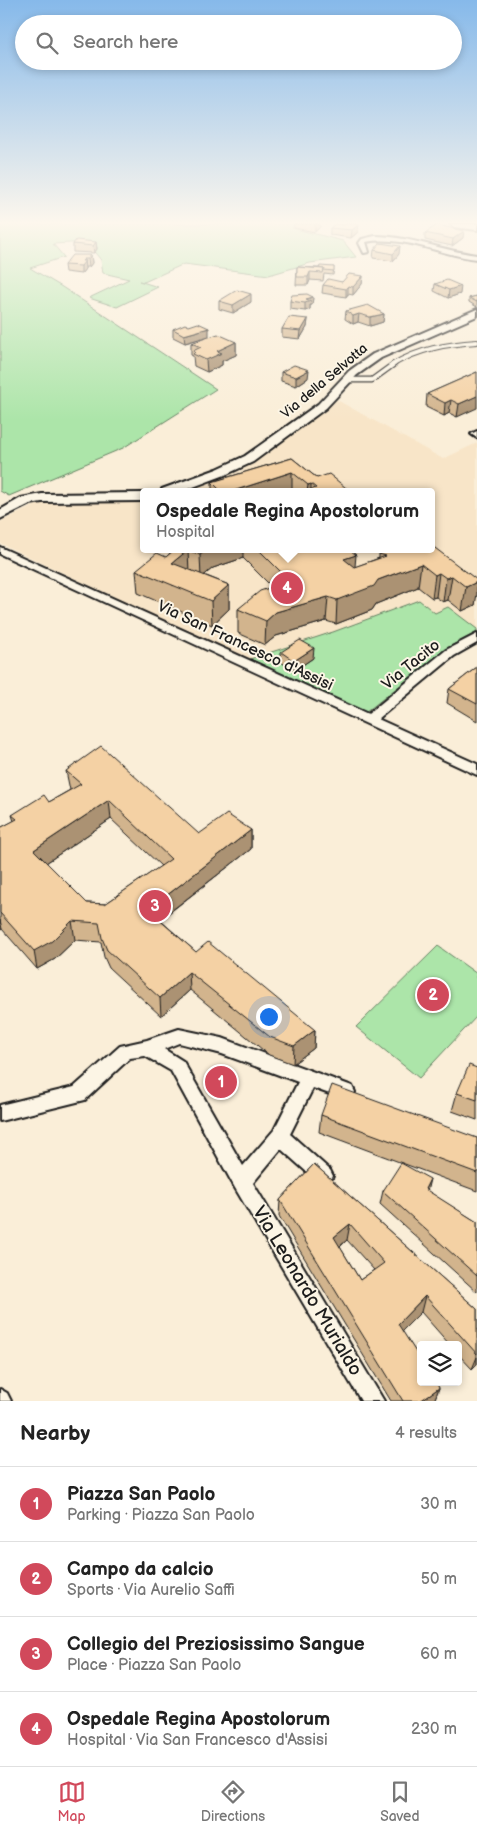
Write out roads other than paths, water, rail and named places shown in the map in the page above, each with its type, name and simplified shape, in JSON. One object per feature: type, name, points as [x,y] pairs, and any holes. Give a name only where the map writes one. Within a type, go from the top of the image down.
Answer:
[{"type":"street","name":"Via della Selvotta","points":[[178,488],[222,472],[249,459],[322,406],[360,367],[382,353],[477,312]]},
{"type":"street","points":[[0,515],[26,501],[42,498],[140,498]]},
{"type":"street","name":"Via San Francesco d'Assisi","points":[[0,550],[477,770]]},
{"type":"street","name":"Via Tacito","points":[[368,720],[450,653],[477,638]]},
{"type":"street","points":[[0,1113],[79,1094],[126,1051],[147,1048],[179,1036],[222,1046],[365,1099]]},
{"type":"street","name":"Via Leonardo Murialdo","points":[[147,1048],[178,1066],[242,1182],[372,1401]]},
{"type":"street","points":[[242,1182],[280,1136],[309,1078]]},
{"type":"street","points":[[280,1136],[334,1185]]},
{"type":"lane","points":[[346,380],[369,381],[383,369],[419,352],[456,344],[477,342]]},
{"type":"place","name":"Ospedale Regina Apostolorum","points":[[287,588]]},
{"type":"place","name":"Collegio del Preziosissimo Sangue","points":[[155,906]]},
{"type":"place","name":"Campo da calcio","points":[[433,995]]},
{"type":"place","name":"Piazza San Paolo","points":[[221,1082]]}]
